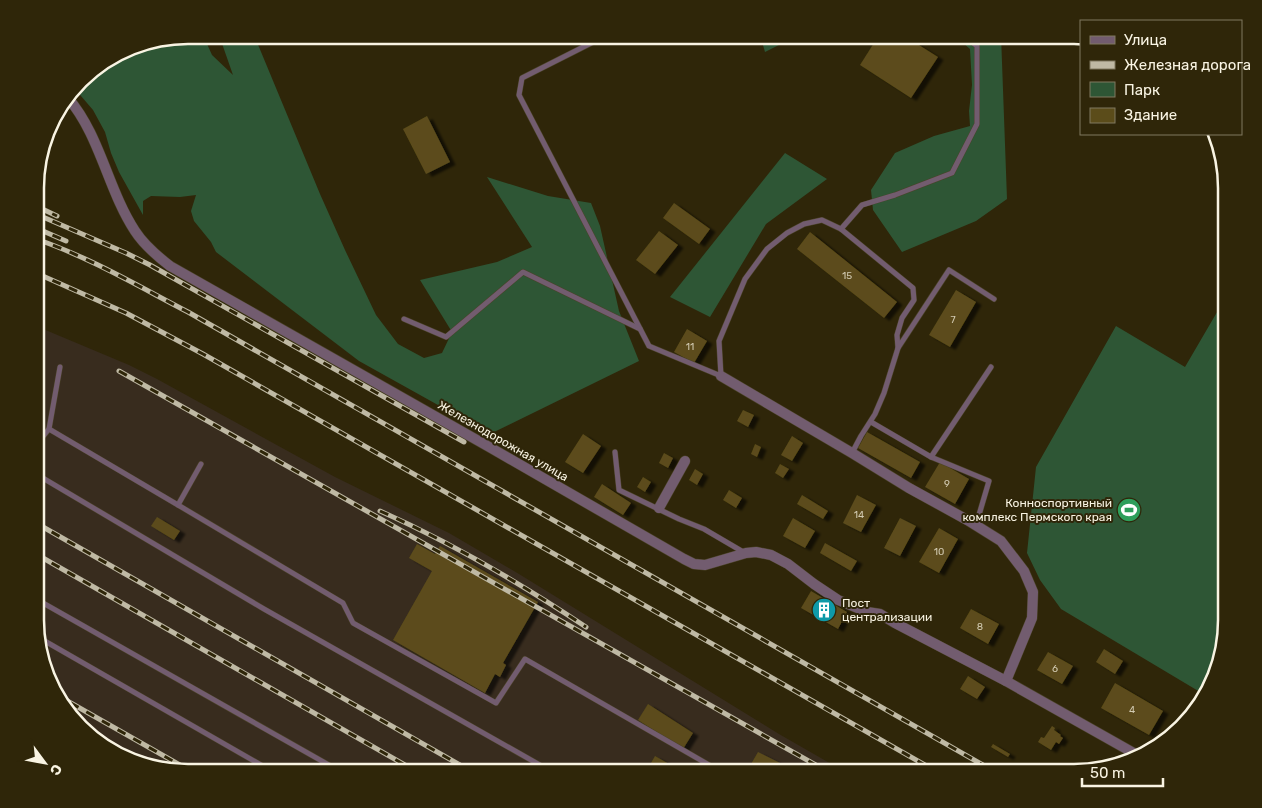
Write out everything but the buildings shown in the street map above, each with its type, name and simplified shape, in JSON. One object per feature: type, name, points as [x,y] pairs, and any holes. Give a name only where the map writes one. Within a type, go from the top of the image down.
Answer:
[{"type":"street","name":"Железнодорожная улица","points":[[72,103],[89,130],[122,209],[150,250],[170,266],[684,560],[694,564],[705,565],[746,553],[756,552],[771,555],[788,564],[838,600],[867,612],[880,614],[1006,681],[1132,752]]},
{"type":"street","points":[[721,376],[1001,541],[1024,571],[1033,592],[1032,618],[1006,681]]},
{"type":"street","points":[[659,508],[685,461]]},
{"type":"lane","points":[[588,44],[522,78],[519,95],[648,346],[721,376],[719,340],[745,279],[767,249],[787,233],[804,224],[822,220],[841,230],[913,288],[914,300],[902,318],[897,335],[898,348]]},
{"type":"lane","points":[[841,230],[862,205],[895,195],[952,172],[977,124],[977,46],[974,44]]},
{"type":"lane","points":[[852,453],[875,414],[884,393],[898,348],[950,270],[994,299]]},
{"type":"lane","points":[[404,319],[446,337],[523,272],[640,329]]},
{"type":"lane","points":[[44,435],[49,429],[60,367]]},
{"type":"lane","points":[[931,457],[991,367]]},
{"type":"lane","points":[[870,422],[931,457],[989,481],[976,526]]},
{"type":"lane","points":[[49,429],[343,603],[353,623],[496,703],[525,659],[707,764]]},
{"type":"lane","points":[[615,452],[619,490],[704,529],[746,553]]},
{"type":"lane","points":[[178,505],[201,464]]},
{"type":"lane","points":[[44,479],[264,609],[538,764]]},
{"type":"lane","points":[[44,604],[327,764]]},
{"type":"lane","points":[[46,641],[259,764]]},
{"type":"shaded area","points":[[44,329],[129,365],[157,379],[335,477],[449,533],[831,764],[178,764],[142,757],[124,749],[108,740],[93,728],[74,708],[63,692],[51,666],[45,639]]},
{"type":"green space","points":[[207,44],[212,55],[233,75],[222,44],[258,44],[345,250],[376,315],[398,344],[424,358],[442,353],[452,332],[420,280],[497,262],[532,247],[487,177],[548,196],[591,203],[600,226],[619,311],[639,361],[490,434],[359,361],[216,252],[211,242],[194,221],[191,211],[196,195],[180,197],[151,196],[143,201],[143,215],[119,172],[105,132],[93,110],[79,94],[108,68],[142,51],[169,45]]},
{"type":"green space","points":[[763,44],[781,44],[765,52]]},
{"type":"green space","points":[[964,44],[1001,44],[1007,199],[976,221],[902,252],[873,210],[871,190],[895,153],[934,136],[970,126],[969,111],[972,85],[970,49]]},
{"type":"green space","points":[[785,153],[827,179],[766,224],[710,317],[670,297]]},
{"type":"green space","name":"Конноспортивный комплекс Пермского края","points":[[1218,310],[1218,630],[1211,666],[1199,691],[1061,609],[1040,580],[1027,553],[1036,467],[1116,326],[1185,367]]},
{"type":"railway","points":[[44,210],[57,216]]},
{"type":"railway","points":[[44,217],[150,265],[464,442]]},
{"type":"railway","points":[[44,231],[66,241]]},
{"type":"railway","points":[[44,242],[94,263],[188,312],[981,764]]},
{"type":"railway","points":[[44,277],[126,313],[203,354],[923,764]]},
{"type":"railway","points":[[119,371],[814,764]]},
{"type":"railway","points":[[380,511],[433,536],[485,564],[586,627]]},
{"type":"railway","points":[[44,528],[458,764]]},
{"type":"railway","points":[[44,559],[403,764]]},
{"type":"railway","points":[[70,703],[178,764]]},
{"type":"place","name":"Конноспортивный комплекс Пермского края","points":[[1129,510]]},
{"type":"place","name":"Пост централизации","points":[[824,610]]}]
